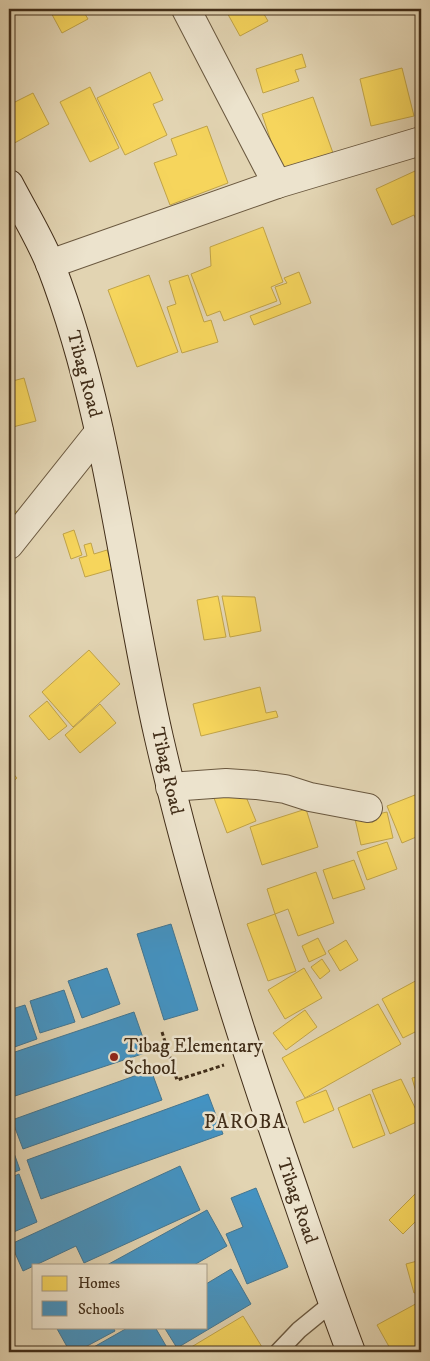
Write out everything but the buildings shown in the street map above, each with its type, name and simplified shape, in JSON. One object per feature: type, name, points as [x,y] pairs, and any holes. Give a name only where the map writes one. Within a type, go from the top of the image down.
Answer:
[{"type":"street","points":[[186,9],[277,184]]},
{"type":"street","points":[[50,264],[277,184],[421,141]]},
{"type":"street","name":"Tibag Road","points":[[9,184],[50,264],[72,330],[99,432],[157,730],[190,863],[260,1093],[332,1304],[351,1352]]},
{"type":"street","points":[[9,545],[99,432]]},
{"type":"street","points":[[170,787],[226,784],[256,785],[285,789],[310,797],[368,808]]},
{"type":"lane","points":[[278,1352],[299,1330],[332,1304]]},
{"type":"path","points":[[162,1032],[177,1080],[220,1066]]},
{"type":"place","name":"Tibag Elementary School","points":[[114,1057]]},
{"type":"district","name":"PAROBA","points":[[245,1122]]}]
